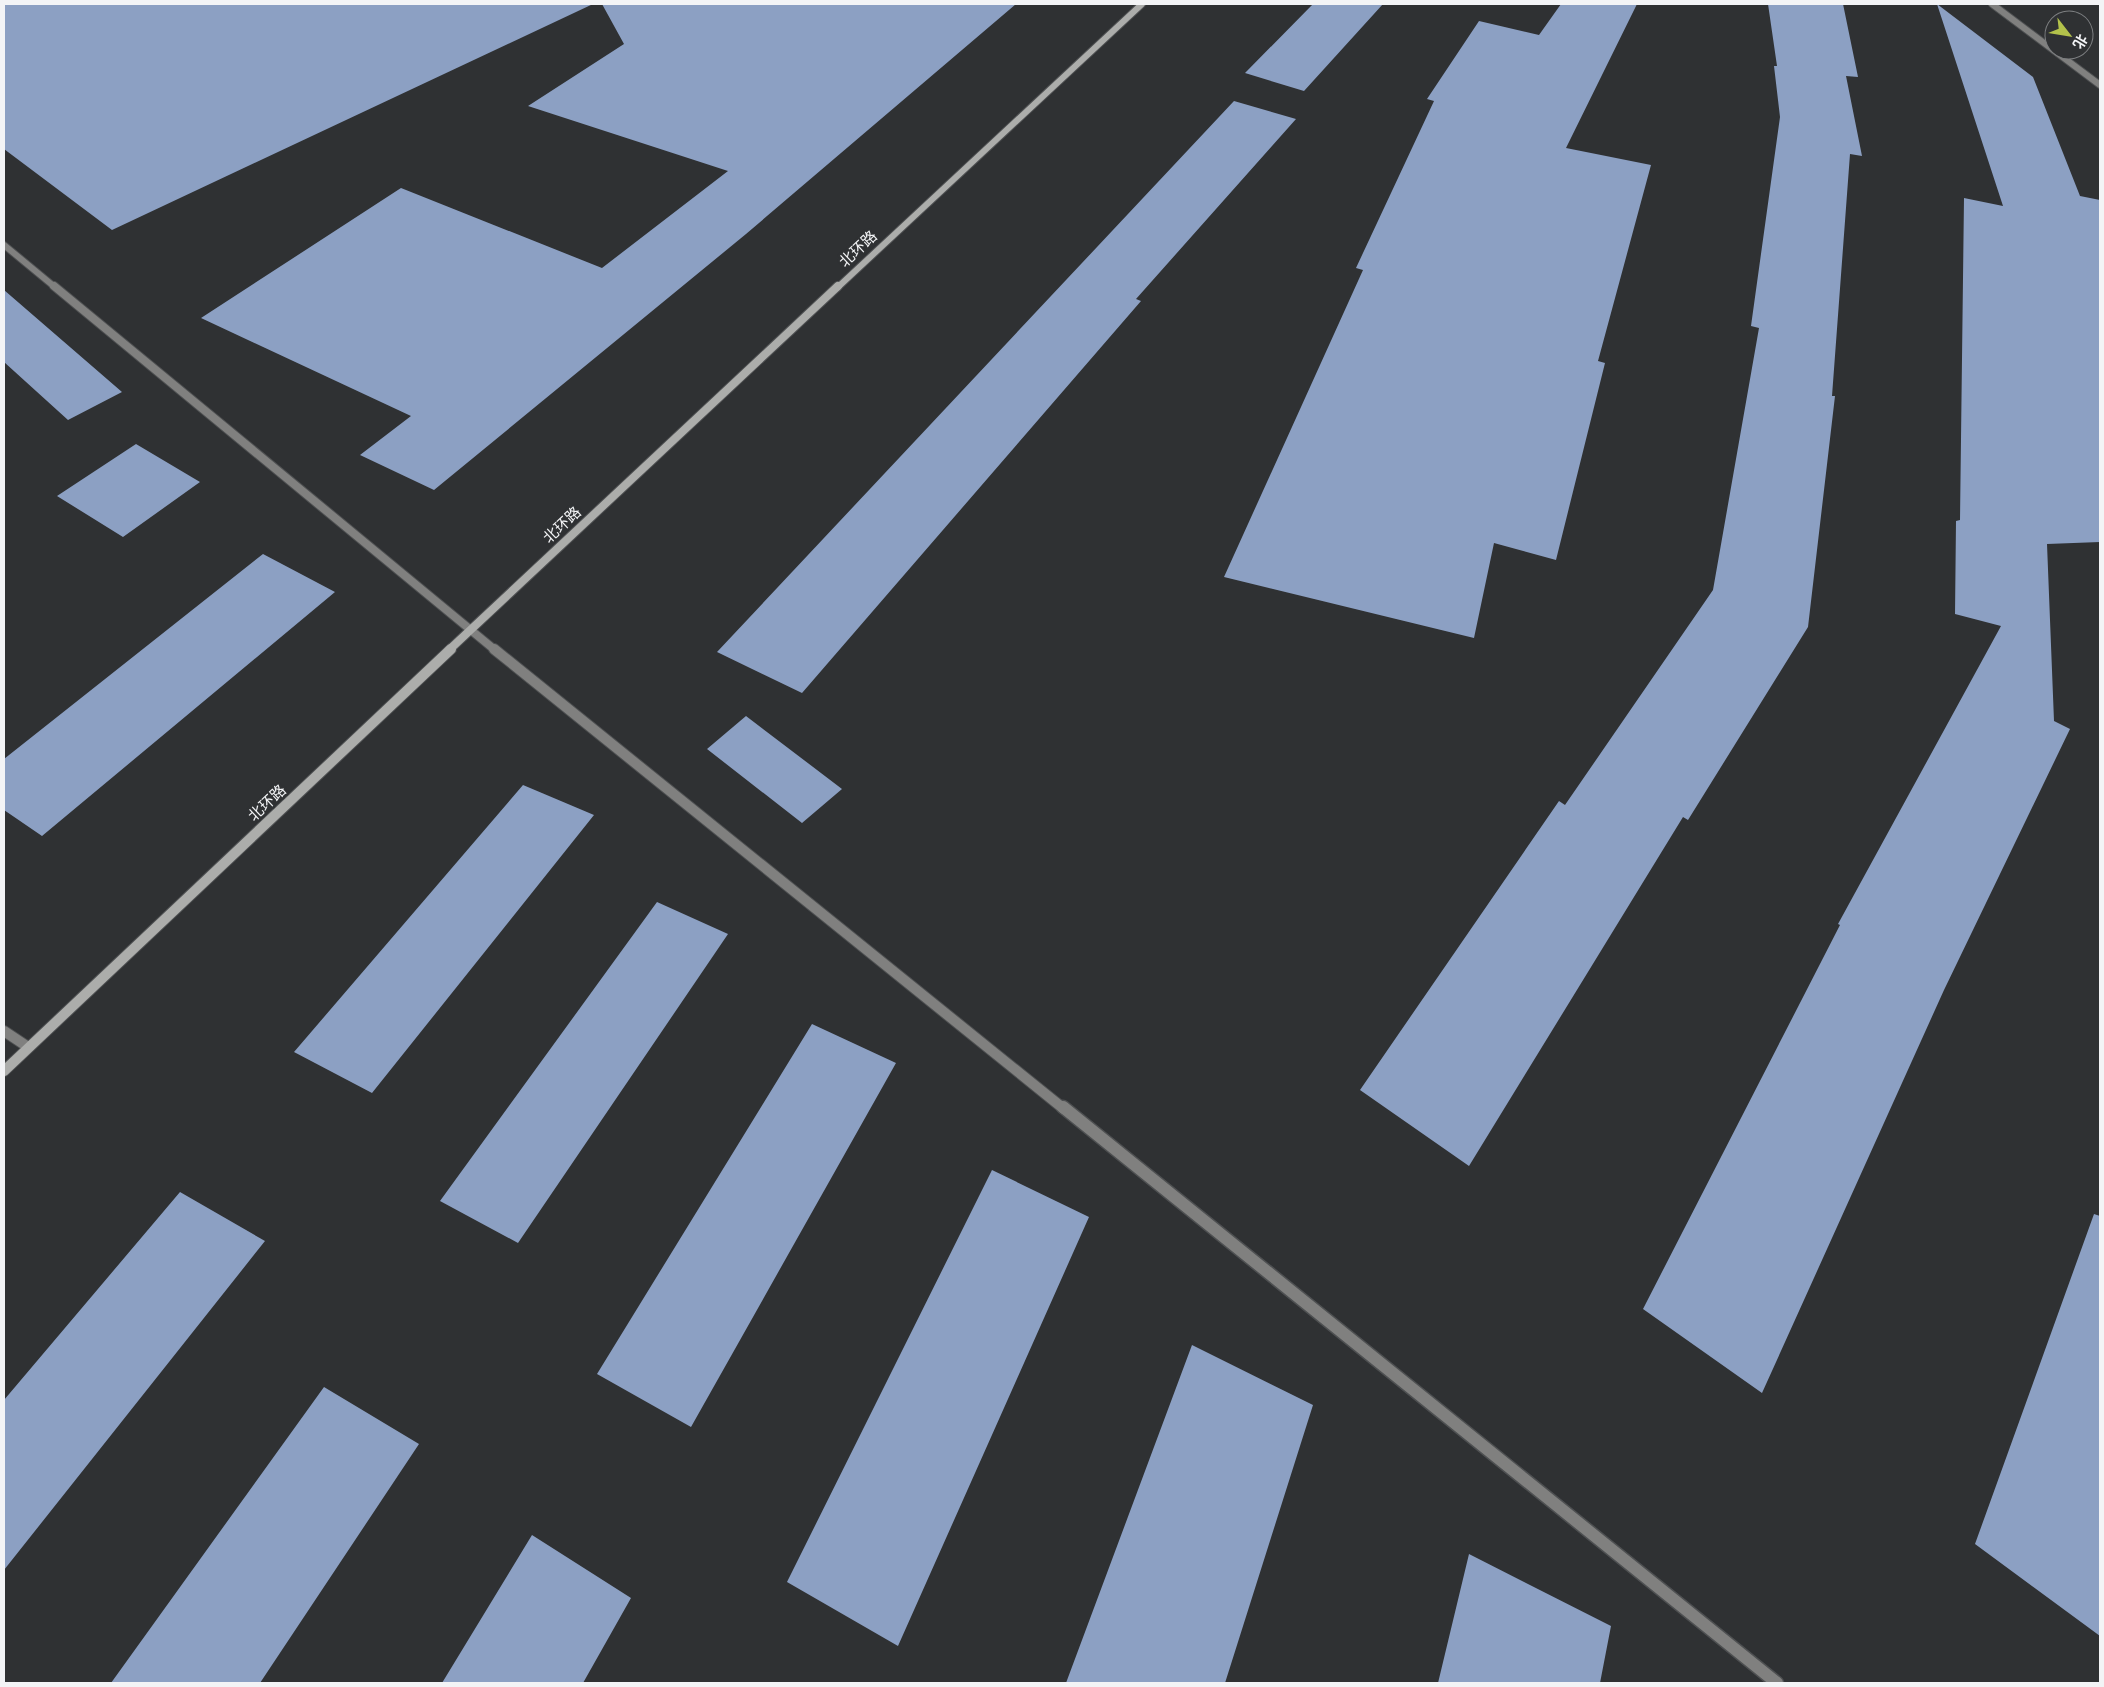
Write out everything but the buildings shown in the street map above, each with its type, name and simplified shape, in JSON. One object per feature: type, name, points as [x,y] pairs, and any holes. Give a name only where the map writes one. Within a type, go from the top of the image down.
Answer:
[{"type":"main road","name":"北环路","points":[[4,1070],[470,630],[1142,4]]},
{"type":"street","points":[[1992,4],[2100,85]]},
{"type":"street","points":[[4,245],[470,630],[1776,1683]]},
{"type":"street","points":[[4,1031],[28,1048]]}]
